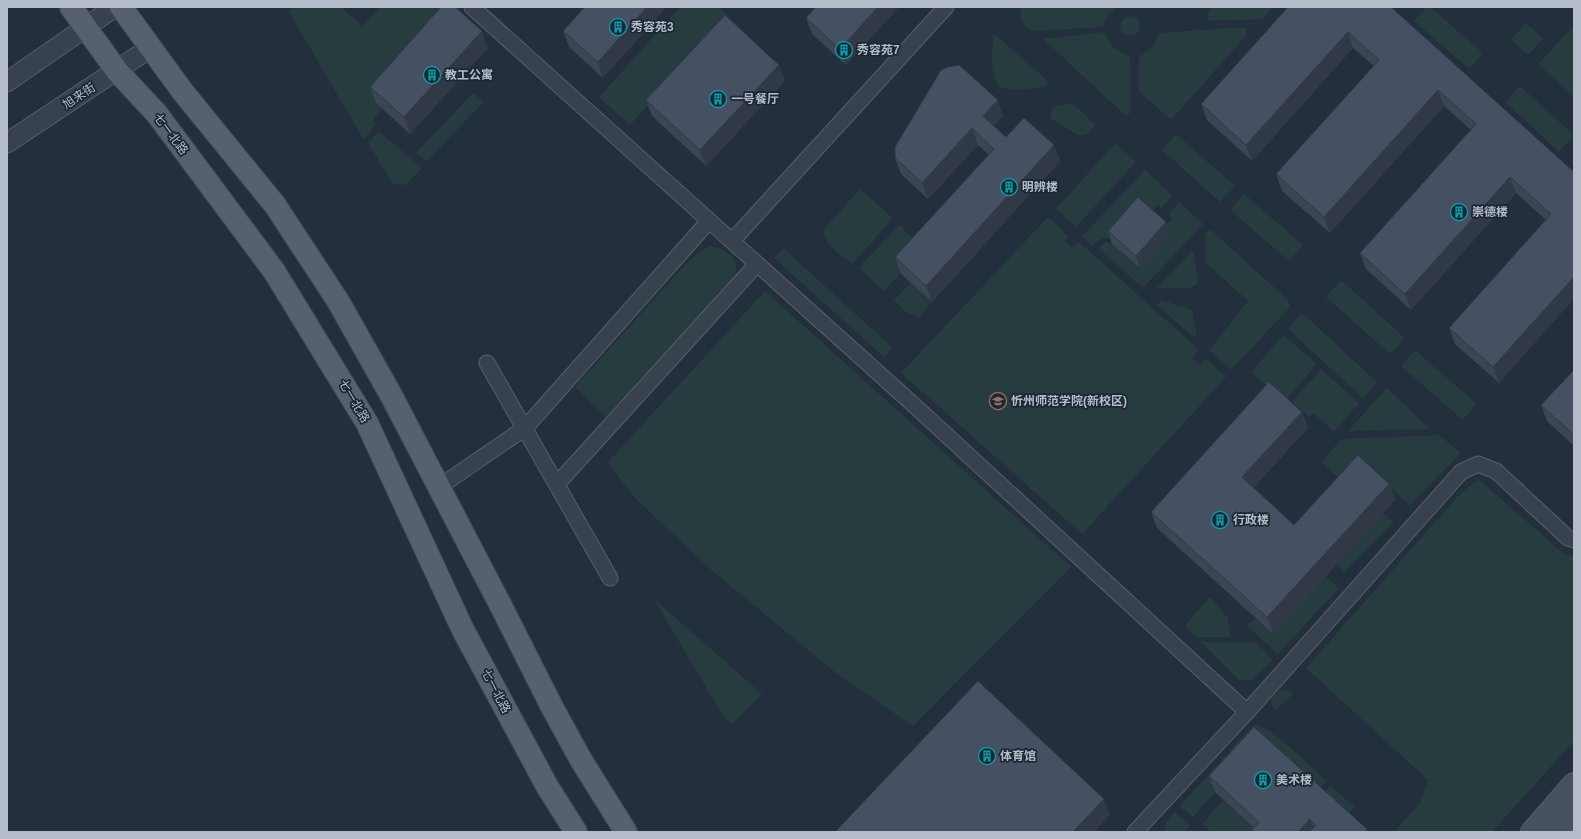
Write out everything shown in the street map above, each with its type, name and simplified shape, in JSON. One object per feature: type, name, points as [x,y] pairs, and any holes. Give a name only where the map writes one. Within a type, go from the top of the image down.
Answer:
[{"type":"main road","name":"七一北路","points":[[71,7],[117,71],[157,114],[274,271],[367,422],[463,630],[547,786],[576,832]]},
{"type":"main road","points":[[121,7],[150,48],[274,205],[334,294],[391,396],[552,707],[581,760],[626,832]]},
{"type":"main road","points":[[1532,832],[1574,784]]},
{"type":"main road","points":[[1556,832],[1574,812]]},
{"type":"street","points":[[7,82],[115,7]]},
{"type":"street","points":[[472,7],[916,407],[1247,712]]},
{"type":"street","points":[[732,241],[946,7]]},
{"type":"street","name":"旭来街","points":[[7,143],[150,48]]},
{"type":"street","points":[[439,487],[525,428],[709,221]]},
{"type":"street","points":[[557,484],[757,264]]},
{"type":"street","points":[[487,363],[610,578]]},
{"type":"street","points":[[1135,832],[1247,712],[1461,472],[1478,464],[1496,471],[1568,538],[1574,540]]},
{"type":"green space","points":[[292,7],[341,7],[362,26],[380,7],[447,7],[376,102],[382,108],[373,120],[376,124],[364,140],[289,12]]},
{"type":"green space","points":[[680,7],[719,7],[729,16],[630,125],[599,97]]},
{"type":"green space","points":[[1021,7],[1117,7],[1107,16],[1103,27],[1032,31],[1022,21],[1020,15]]},
{"type":"green space","points":[[1212,7],[1273,7],[1263,19],[1210,21],[1207,18],[1207,14]]},
{"type":"green space","points":[[1427,7],[1430,7],[1483,53],[1469,69],[1414,21]]},
{"type":"green space","points":[[1130,16],[1137,19],[1140,26],[1137,33],[1130,36],[1123,33],[1120,26],[1123,19]]},
{"type":"green space","points":[[1526,23],[1543,39],[1528,55],[1511,39]]},
{"type":"green space","points":[[1574,26],[1574,97],[1538,64]]},
{"type":"green space","points":[[1243,27],[1247,29],[1245,37],[1171,120],[1139,91],[1139,57],[1154,45],[1159,33]]},
{"type":"green space","points":[[1104,32],[1113,47],[1130,57],[1131,111],[1129,114],[1125,115],[1043,39]]},
{"type":"green space","points":[[994,35],[996,35],[1048,81],[1047,85],[1043,87],[1015,90],[1006,89],[1000,86],[996,82],[992,67]]},
{"type":"green space","points":[[1520,86],[1574,135],[1559,152],[1505,102]]},
{"type":"green space","points":[[473,93],[484,102],[426,162],[416,153]]},
{"type":"green space","points":[[1058,105],[1075,105],[1095,125],[1086,134],[1077,134],[1051,119],[1051,111],[1053,108]]},
{"type":"green space","points":[[379,131],[422,168],[405,185],[393,184],[368,143]]},
{"type":"green space","points":[[1176,134],[1235,186],[1220,202],[1162,150]]},
{"type":"green space","points":[[1115,143],[1136,162],[1076,227],[1056,209]]},
{"type":"green space","points":[[1145,170],[1173,196],[1161,208],[1158,205],[1117,238],[1103,238],[1092,246],[1082,236]]},
{"type":"green space","points":[[860,189],[893,218],[852,264],[829,244],[824,234],[824,229]]},
{"type":"green space","points":[[1244,194],[1303,245],[1289,261],[1230,210]]},
{"type":"green space","points":[[1179,202],[1203,224],[1143,288],[1098,248],[1106,242],[1112,244],[1140,268],[1163,228],[1172,219],[1169,214]]},
{"type":"green space","points":[[1048,217],[1069,237],[1065,241],[1072,248],[1079,242],[1199,350],[1192,358],[1200,365],[1206,359],[1226,377],[1082,534],[901,373]]},
{"type":"green space","points":[[899,225],[924,248],[884,291],[859,268]]},
{"type":"green space","points":[[1210,229],[1288,300],[1290,307],[1231,370],[1209,350],[1248,301],[1206,263],[1205,235]]},
{"type":"green space","points":[[710,246],[726,252],[734,259],[736,269],[735,276],[606,417],[575,387],[685,265],[699,252]]},
{"type":"green space","points":[[783,248],[893,348],[884,357],[774,258]]},
{"type":"green space","points":[[1193,250],[1198,279],[1197,284],[1190,288],[1157,288]]},
{"type":"green space","points":[[1341,280],[1405,338],[1390,354],[1326,297]]},
{"type":"green space","points":[[911,283],[932,302],[919,318],[905,311],[894,300]]},
{"type":"green space","points":[[765,291],[1071,567],[913,726],[836,673],[710,569],[633,496],[608,462]]},
{"type":"green space","points":[[1161,300],[1192,310],[1197,335],[1192,336],[1157,305]]},
{"type":"green space","points":[[1302,313],[1377,382],[1363,398],[1288,329]]},
{"type":"green space","points":[[1283,335],[1317,364],[1285,401],[1251,372]]},
{"type":"green space","points":[[1415,350],[1477,404],[1463,420],[1401,366]]},
{"type":"green space","points":[[1321,369],[1359,403],[1334,432],[1313,413],[1309,417],[1292,402]]},
{"type":"green space","points":[[1387,388],[1430,429],[1348,431]]},
{"type":"green space","points":[[1439,435],[1461,453],[1410,505],[1362,462],[1344,483],[1322,462],[1341,439]]},
{"type":"green space","points":[[1478,479],[1563,553],[1574,556],[1574,741],[1492,832],[1394,832],[1420,803],[1428,780],[1306,668],[1459,495]]},
{"type":"green space","points":[[1383,513],[1394,522],[1344,572],[1336,564]]},
{"type":"green space","points":[[1325,576],[1339,588],[1278,654],[1247,626],[1255,618],[1273,633]]},
{"type":"green space","points":[[1210,597],[1228,618],[1230,637],[1196,637],[1187,629],[1187,623]]},
{"type":"green space","points":[[653,598],[762,694],[733,723],[726,721]]},
{"type":"green space","points":[[1201,642],[1255,642],[1273,660],[1252,680],[1239,680]]},
{"type":"green space","points":[[1289,690],[1293,694],[1275,711],[1272,706],[1271,698],[1276,693]]},
{"type":"green space","points":[[1254,725],[1261,727],[1281,739],[1326,781],[1315,793],[1241,763],[1229,751]]},
{"type":"green space","points":[[1225,756],[1238,767],[1193,817],[1180,806]]},
{"type":"green space","points":[[1330,786],[1355,807],[1344,819],[1320,798]]},
{"type":"green space","points":[[1223,800],[1258,832],[1211,832],[1202,824]]},
{"type":"green space","points":[[1175,812],[1190,825],[1184,832],[1166,832],[1165,824]]},
{"type":"building","name":"教工公寓","points":[[441,7],[455,7],[482,31],[404,117],[370,87]]},
{"type":"building","points":[[585,7],[647,7],[598,62],[563,31]]},
{"type":"building","points":[[816,7],[878,7],[840,49],[806,18]]},
{"type":"building","name":"崇德楼","points":[[1288,7],[1391,7],[1574,172],[1574,277],[1493,367],[1449,328],[1551,214],[1510,177],[1405,294],[1360,253],[1476,124],[1438,90],[1324,217],[1276,174],[1379,60],[1348,32],[1246,145],[1201,104]]},
{"type":"building","name":"一号餐厅","points":[[725,15],[779,65],[700,150],[646,100]]},
{"type":"building","name":"明辨楼","points":[[959,65],[998,100],[983,116],[1006,137],[1024,118],[1054,145],[926,286],[895,257],[994,149],[972,128],[922,183],[895,158],[895,147],[941,70]]},
{"type":"building","points":[[1138,197],[1166,222],[1136,256],[1108,231]]},
{"type":"building","points":[[1574,370],[1574,435],[1541,405]]},
{"type":"building","name":"行政楼","points":[[1269,382],[1302,412],[1242,477],[1294,525],[1358,455],[1389,484],[1267,617],[1151,512]]},
{"type":"building","name":"体育馆","points":[[978,681],[1104,799],[1073,832],[835,832]]},
{"type":"building","name":"美术楼","points":[[1254,727],[1367,829],[1364,832],[1309,832],[1316,825],[1310,819],[1298,832],[1255,832],[1252,830],[1259,822],[1209,776]]},
{"type":"place","name":"秀容苑3","points":[[618,27]]},
{"type":"place","name":"秀容苑7","points":[[844,50]]},
{"type":"place","name":"教工公寓","points":[[432,75]]},
{"type":"place","name":"一号餐厅","points":[[718,99]]},
{"type":"place","name":"明辨楼","points":[[1009,187]]},
{"type":"place","name":"崇德楼","points":[[1459,212]]},
{"type":"place","name":"忻州师范学院(新校区)","points":[[998,401]]},
{"type":"place","name":"行政楼","points":[[1220,520]]},
{"type":"place","name":"体育馆","points":[[987,756]]},
{"type":"place","name":"美术楼","points":[[1263,780]]}]
